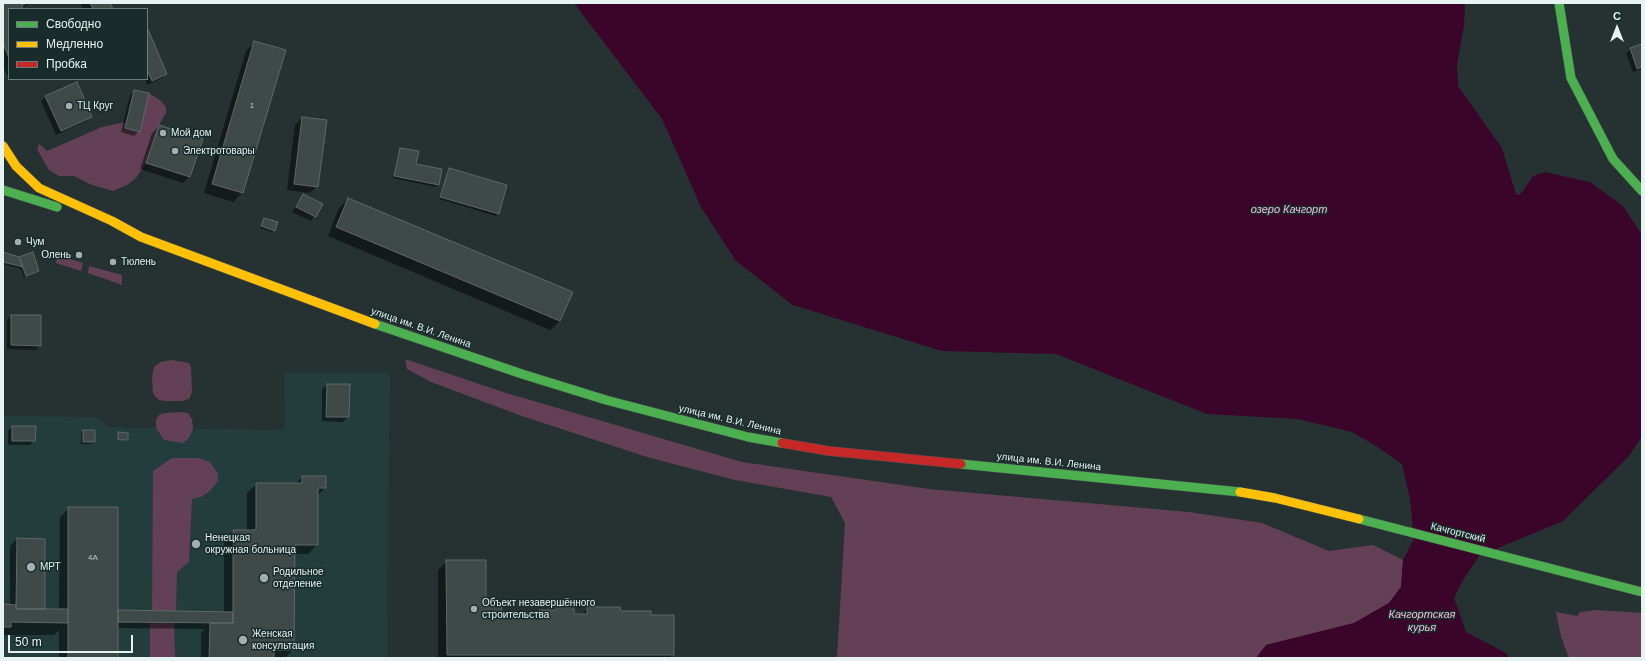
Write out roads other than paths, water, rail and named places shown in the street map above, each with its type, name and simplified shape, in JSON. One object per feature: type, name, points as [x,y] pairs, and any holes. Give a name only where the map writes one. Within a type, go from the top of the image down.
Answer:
[{"type":"main road","points":[[1559,3],[1571,78],[1613,160],[1642,191]]},
{"type":"main road","points":[[3,146],[16,166],[39,188],[112,221],[141,237]]},
{"type":"main road","points":[[3,190],[54,206],[141,237]]},
{"type":"main road","name":"улица им. В.И. Ленина","points":[[141,237],[386,328],[515,371],[614,402],[748,437],[828,451],[1226,490],[1275,498],[1339,514]]},
{"type":"main road","name":"Качгортский","points":[[1339,514],[1642,592]]},
{"type":"water","name":"озеро Качгорт","points":[[574,3],[1465,3],[1464,26],[1457,65],[1458,86],[1502,148],[1516,194],[1519,195],[1523,191],[1533,176],[1545,172],[1590,182],[1623,206],[1642,235],[1642,437],[1628,457],[1563,521],[1479,556],[1463,580],[1454,598],[1466,632],[1506,653],[1509,658],[1256,658],[1266,645],[1354,623],[1389,603],[1401,587],[1403,560],[1414,539],[1410,499],[1402,464],[1352,432],[1298,419],[1207,414],[1056,354],[942,351],[793,305],[736,261],[701,207],[662,119]]},
{"type":"place","name":"ТЦ Круг","points":[[69,106]]},
{"type":"place","name":"Мой дом","points":[[163,133]]},
{"type":"place","name":"Электротовары","points":[[175,151]]},
{"type":"place","name":"Чум","points":[[18,242]]},
{"type":"place","name":"Олень","points":[[79,255]]},
{"type":"place","name":"Тюлень","points":[[113,262]]},
{"type":"place","name":"Ненецкая окружная больница","points":[[196,544]]},
{"type":"place","name":"МРТ","points":[[31,567]]},
{"type":"place","name":"Родильное отделение","points":[[264,578]]},
{"type":"place","name":"Объект незавершённого строительства","points":[[474,609]]},
{"type":"place","name":"Женская консультация","points":[[243,640]]},
{"type":"water label","name":"Качгортская курья","points":[[1422,621]]}]
